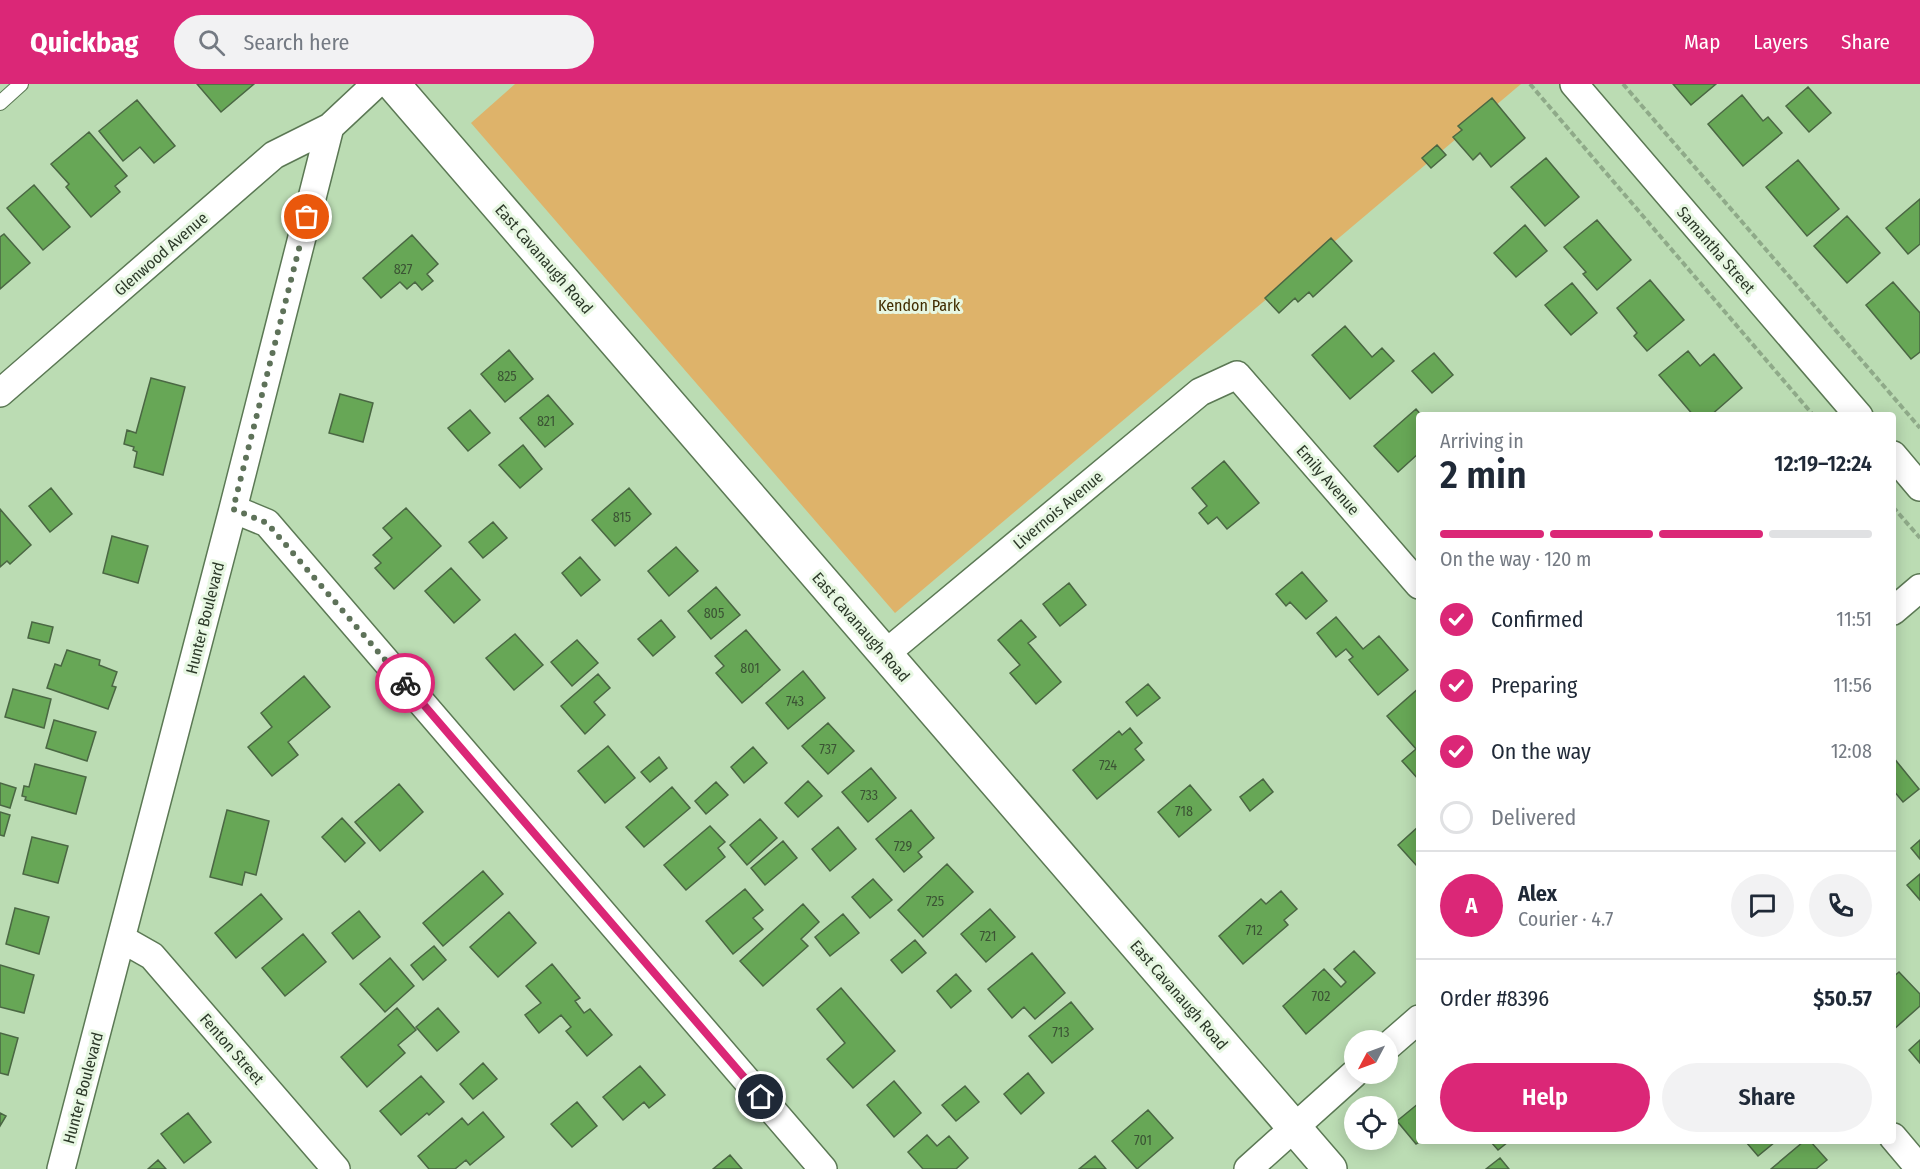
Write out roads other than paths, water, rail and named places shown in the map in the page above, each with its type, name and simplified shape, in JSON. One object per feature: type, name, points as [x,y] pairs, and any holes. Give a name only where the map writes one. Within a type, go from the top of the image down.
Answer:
[{"type":"street","name":"Samantha Street","points":[[1574,84],[1856,412]]},
{"type":"street","points":[[330,127],[397,87]]},
{"type":"street","name":"East Cavanaugh Road","points":[[397,87],[1330,1169]]},
{"type":"street","name":"Glenwood Avenue","points":[[0,393],[274,155],[330,127]]},
{"type":"street","name":"Hunter Boulevard","points":[[61,1169],[330,127]]},
{"type":"street","name":"Livernois Avenue","points":[[885,654],[1200,392],[1237,375]]},
{"type":"street","name":"Emily Avenue","points":[[1237,375],[1416,582]]},
{"type":"street","points":[[1896,459],[1920,487]]},
{"type":"street","points":[[233,509],[267,523],[823,1169]]},
{"type":"street","points":[[1896,608],[1920,588]]},
{"type":"street","name":"Fenton Street","points":[[122,939],[152,956],[336,1169]]},
{"type":"street","points":[[1398,1037],[1416,1022]]},
{"type":"street","points":[[1248,1169],[1344,1083]]},
{"type":"street","points":[[1896,1141],[1920,1169]]},
{"type":"lane","points":[[0,103],[21,84]]},
{"type":"park label","name":"Kendon Park","points":[[919,305]]}]
